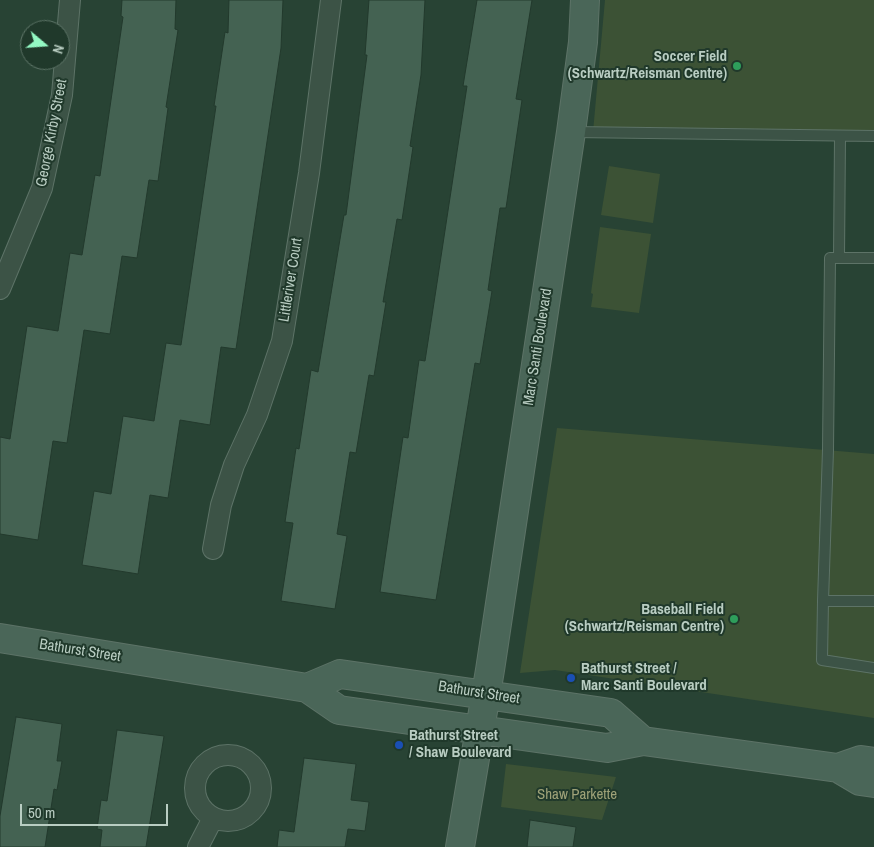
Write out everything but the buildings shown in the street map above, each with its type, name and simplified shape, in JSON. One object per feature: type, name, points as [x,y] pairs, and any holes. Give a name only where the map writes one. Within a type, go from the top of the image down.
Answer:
[{"type":"main road","name":"Marc Santi Boulevard","points":[[460,847],[571,132],[583,42],[585,0]]},
{"type":"main road","name":"Bathurst Street","points":[[0,638],[307,688],[339,710],[606,748],[643,741],[838,768],[860,781],[874,783]]},
{"type":"main road","name":"Bathurst Street","points":[[307,688],[340,674],[611,713],[643,741]]},
{"type":"main road","name":"Bathurst Street","points":[[838,768],[861,760],[874,762]]},
{"type":"street","name":"George Kirby Street","points":[[0,288],[42,188],[62,95],[70,0]]},
{"type":"street","name":"Littleriver Court","points":[[213,550],[221,505],[234,465],[258,415],[282,341],[309,173],[331,0]]},
{"type":"street","points":[[198,847],[213,818]]},
{"type":"lane","points":[[571,132],[874,136]]},
{"type":"lane","points":[[839,257],[840,137]]},
{"type":"lane","points":[[874,258],[830,258],[828,450],[822,660],[874,668]]},
{"type":"lane","points":[[823,601],[874,601]]},
{"type":"green space","name":"Soccer Field (Schwartz/Reisman Centre)","points":[[605,0],[874,0],[874,132],[593,132]]},
{"type":"green space","points":[[609,166],[660,174],[653,223],[601,215]]},
{"type":"green space","points":[[600,227],[651,234],[639,313],[591,307],[593,294],[591,293]]},
{"type":"green space","name":"Baseball Field (Schwartz/Reisman Centre)","points":[[557,428],[874,454],[874,718],[555,670],[520,673]]},
{"type":"green space","name":"Shaw Parkette","points":[[506,764],[616,777],[602,820],[501,807]]},
{"type":"place","name":"Soccer Field (Schwartz/Reisman Centre)","points":[[737,66]]},
{"type":"place","name":"Baseball Field (Schwartz/Reisman Centre)","points":[[734,619]]},
{"type":"place","name":"Bathurst Street / Marc Santi Boulevard","points":[[571,678]]},
{"type":"place","name":"Bathurst Street / Shaw Boulevard","points":[[399,745]]}]
